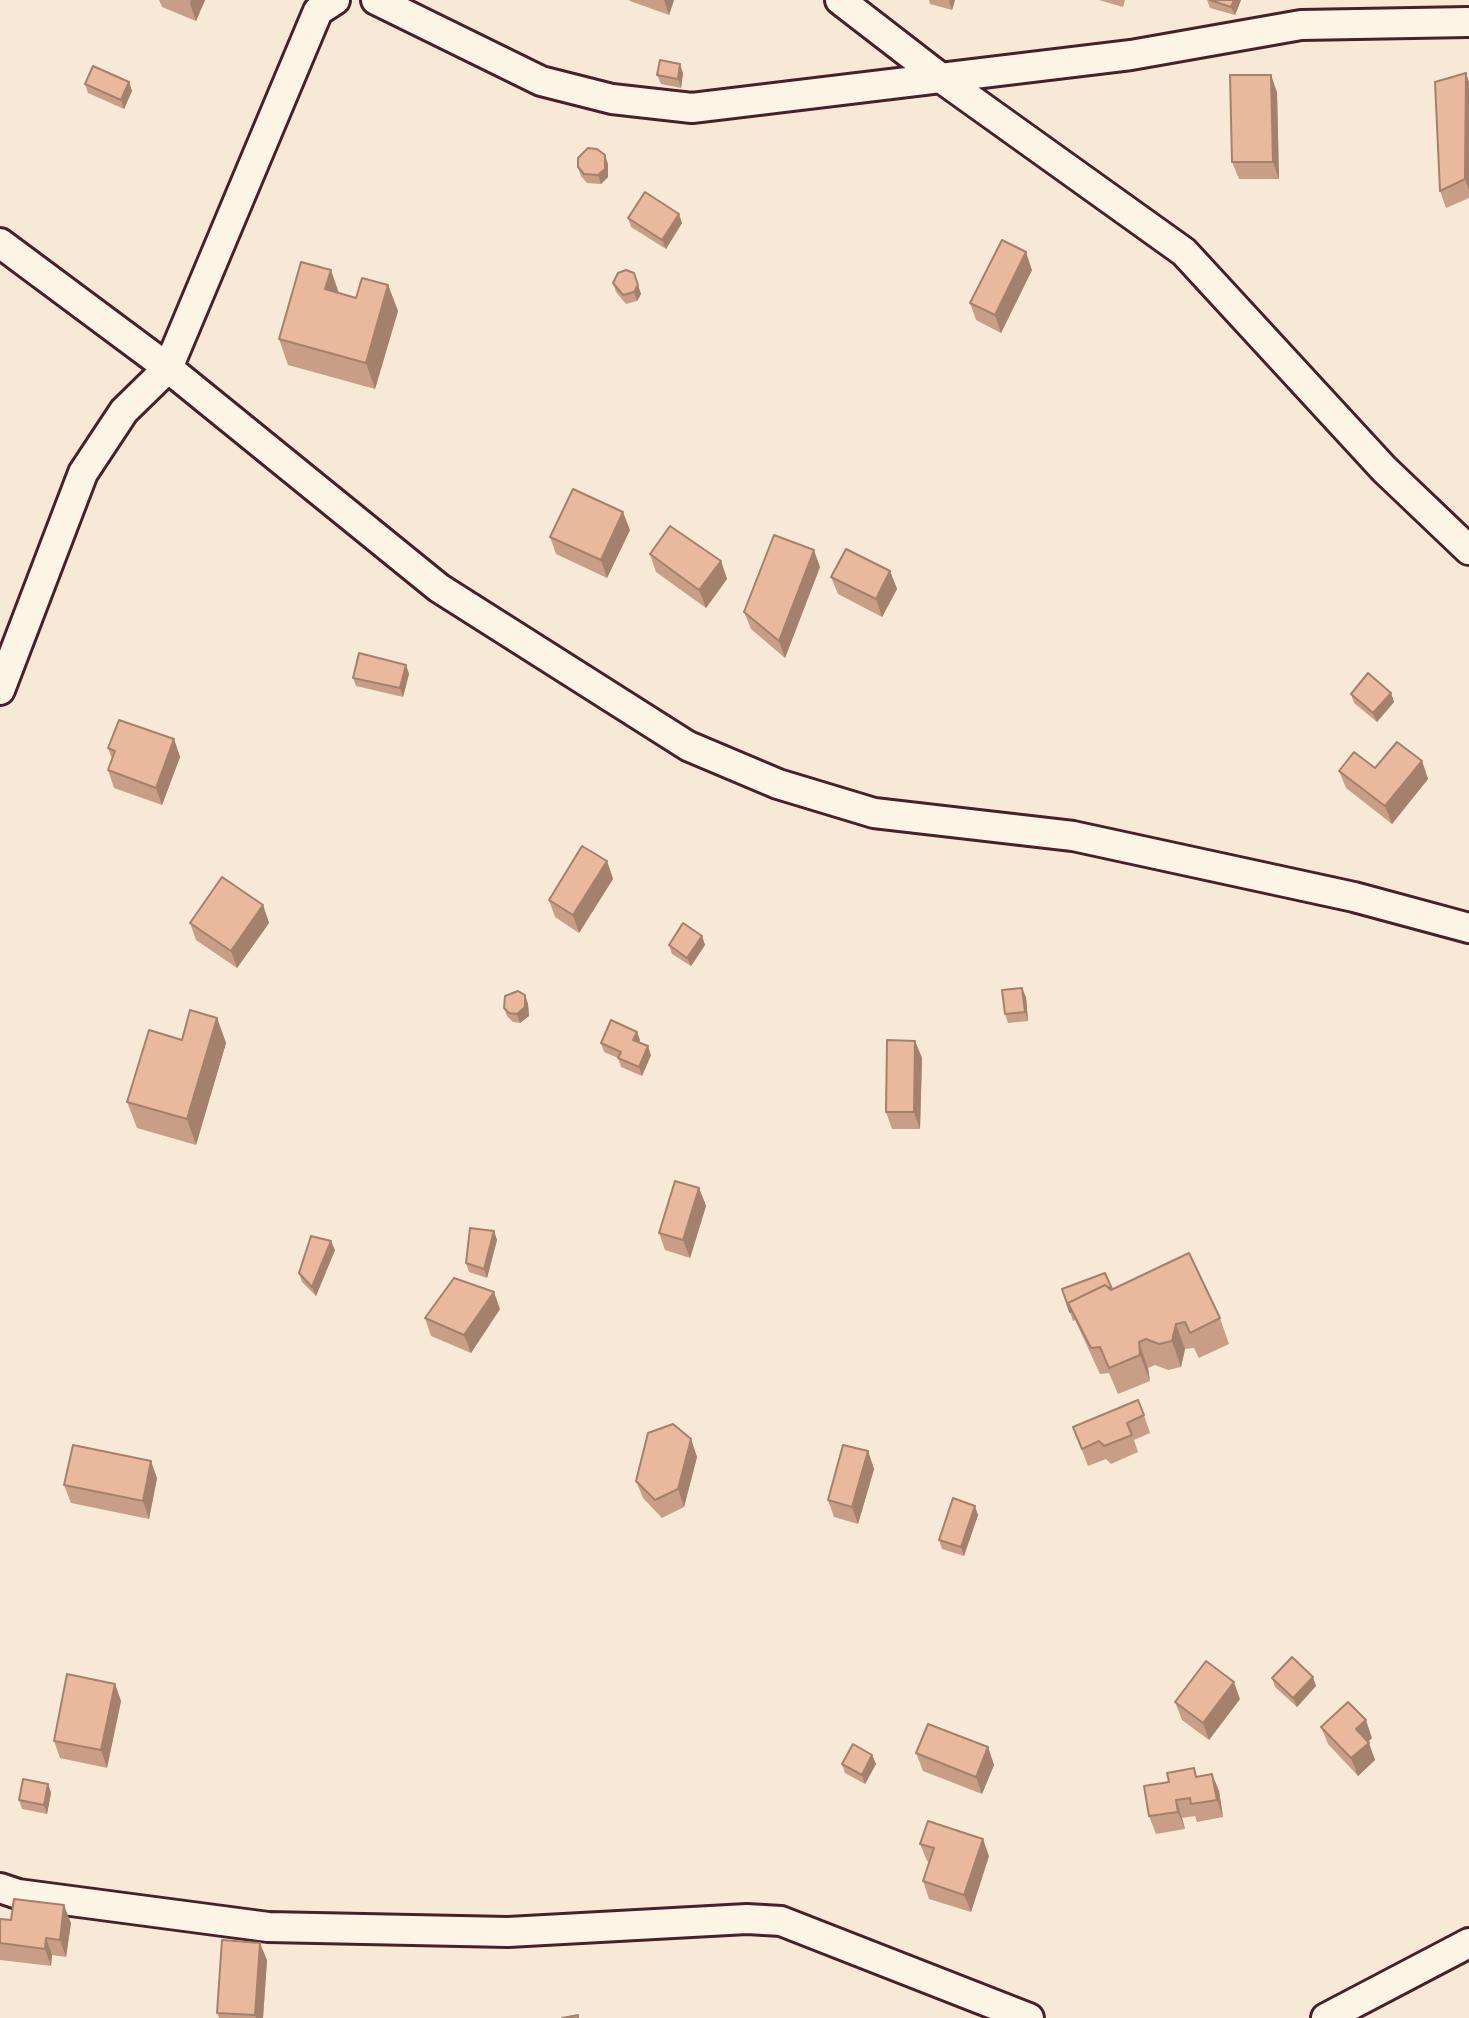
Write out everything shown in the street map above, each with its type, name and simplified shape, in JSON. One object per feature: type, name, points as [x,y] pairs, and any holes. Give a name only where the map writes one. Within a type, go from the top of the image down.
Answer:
[{"type":"street","points":[[1,679],[83,473],[124,411],[168,368],[318,11],[335,0]]},
{"type":"street","points":[[376,0],[541,81],[612,99],[692,108],[1131,55],[1301,25],[1469,22]]},
{"type":"street","points":[[840,0],[941,78],[1184,252],[1384,469],[1469,550]]},
{"type":"street","points":[[0,243],[168,368],[439,588],[688,746],[778,784],[874,813],[1073,836],[1354,897],[1469,928]]},
{"type":"street","points":[[0,1888],[18,1894],[268,1927],[508,1932],[747,1919],[781,1921],[1029,2018]]},
{"type":"street","points":[[1326,2018],[1469,1943]]},
{"type":"building","points":[[1210,0],[1234,0],[1231,7]]},
{"type":"building","points":[[660,60],[680,64],[678,79],[657,75]]},
{"type":"building","points":[[93,66],[129,82],[121,100],[85,84]]},
{"type":"building","points":[[1466,73],[1465,179],[1440,191],[1435,82]]},
{"type":"building","points":[[1230,75],[1271,75],[1273,162],[1232,162]]},
{"type":"building","points":[[588,148],[597,149],[605,155],[605,169],[598,175],[584,174],[578,167],[578,158]]},
{"type":"building","points":[[645,192],[679,214],[662,240],[628,218]]},
{"type":"building","points":[[1002,240],[1026,252],[995,315],[970,303]]},
{"type":"building","points":[[301,262],[331,270],[325,289],[356,298],[362,278],[388,285],[366,363],[279,339]]},
{"type":"building","points":[[626,270],[634,273],[638,285],[634,292],[623,295],[613,283],[618,273]]},
{"type":"building","points":[[573,489],[623,512],[601,560],[550,537]]},
{"type":"building","points":[[670,526],[721,561],[699,590],[650,554]]},
{"type":"building","points":[[774,535],[814,550],[779,641],[744,612]]},
{"type":"building","points":[[846,549],[890,571],[876,599],[831,577]]},
{"type":"building","points":[[359,653],[406,665],[400,688],[353,678]]},
{"type":"building","points":[[1368,673],[1391,693],[1373,713],[1351,694]]},
{"type":"building","points":[[119,720],[174,739],[156,788],[108,770],[115,751],[108,748]]},
{"type":"building","points":[[1397,742],[1422,761],[1385,806],[1339,771],[1354,752],[1375,768]]},
{"type":"building","points":[[582,846],[607,861],[573,915],[549,900]]},
{"type":"building","points":[[222,877],[263,905],[231,951],[190,923]]},
{"type":"building","points":[[683,923],[702,936],[687,958],[669,945]]},
{"type":"building","points":[[1022,988],[1025,1012],[1005,1014],[1002,990]]},
{"type":"building","points":[[518,991],[525,995],[525,1007],[517,1014],[509,1013],[504,1008],[505,996]]},
{"type":"building","points":[[190,1010],[217,1018],[187,1119],[127,1102],[149,1030],[182,1040]]},
{"type":"building","points":[[611,1020],[637,1032],[633,1040],[648,1046],[639,1067],[618,1058],[621,1052],[601,1043]]},
{"type":"building","points":[[887,1040],[915,1041],[914,1112],[886,1112]]},
{"type":"building","points":[[675,1181],[699,1188],[683,1240],[659,1233]]},
{"type":"building","points":[[470,1228],[494,1231],[484,1269],[466,1263]]},
{"type":"building","points":[[311,1236],[331,1241],[312,1287],[299,1273]]},
{"type":"building","points":[[1189,1253],[1220,1318],[1190,1333],[1185,1322],[1176,1324],[1172,1341],[1159,1344],[1146,1339],[1139,1342],[1140,1355],[1109,1368],[1100,1347],[1091,1348],[1068,1303],[1105,1285],[1111,1290]]},
{"type":"building","points":[[1105,1273],[1112,1289],[1105,1285],[1068,1303],[1070,1312],[1062,1289]]},
{"type":"building","points":[[454,1278],[494,1292],[464,1335],[425,1318]]},
{"type":"building","points":[[1138,1400],[1144,1415],[1127,1423],[1132,1435],[1104,1446],[1099,1441],[1082,1449],[1073,1427]]},
{"type":"building","points":[[673,1424],[691,1439],[678,1489],[655,1500],[636,1481],[648,1433]]},
{"type":"building","points":[[73,1445],[151,1461],[143,1501],[64,1485]]},
{"type":"building","points":[[843,1445],[868,1451],[852,1507],[828,1500]]},
{"type":"building","points":[[953,1498],[975,1506],[961,1547],[939,1540]]},
{"type":"building","points":[[1292,1657],[1313,1677],[1293,1698],[1272,1678]]},
{"type":"building","points":[[1206,1661],[1234,1682],[1203,1723],[1175,1702]]},
{"type":"building","points":[[67,1674],[115,1684],[101,1750],[54,1741]]},
{"type":"building","points":[[1348,1702],[1366,1720],[1356,1729],[1369,1743],[1351,1758],[1321,1727]]},
{"type":"building","points":[[928,1724],[988,1747],[976,1777],[916,1753]]},
{"type":"building","points":[[853,1744],[872,1755],[862,1775],[842,1764]]},
{"type":"building","points":[[1194,1768],[1196,1777],[1212,1774],[1217,1800],[1191,1804],[1190,1798],[1176,1800],[1178,1812],[1149,1816],[1144,1786],[1169,1782],[1167,1773]]},
{"type":"building","points":[[23,1779],[48,1784],[44,1805],[19,1800]]},
{"type":"building","points":[[928,1821],[983,1839],[964,1895],[923,1881],[934,1848],[920,1844]]},
{"type":"building","points":[[14,1899],[64,1905],[60,1940],[46,1938],[45,1949],[0,1943],[0,1919],[11,1920]]},
{"type":"building","points":[[222,1940],[260,1943],[255,2015],[217,2013]]}]
